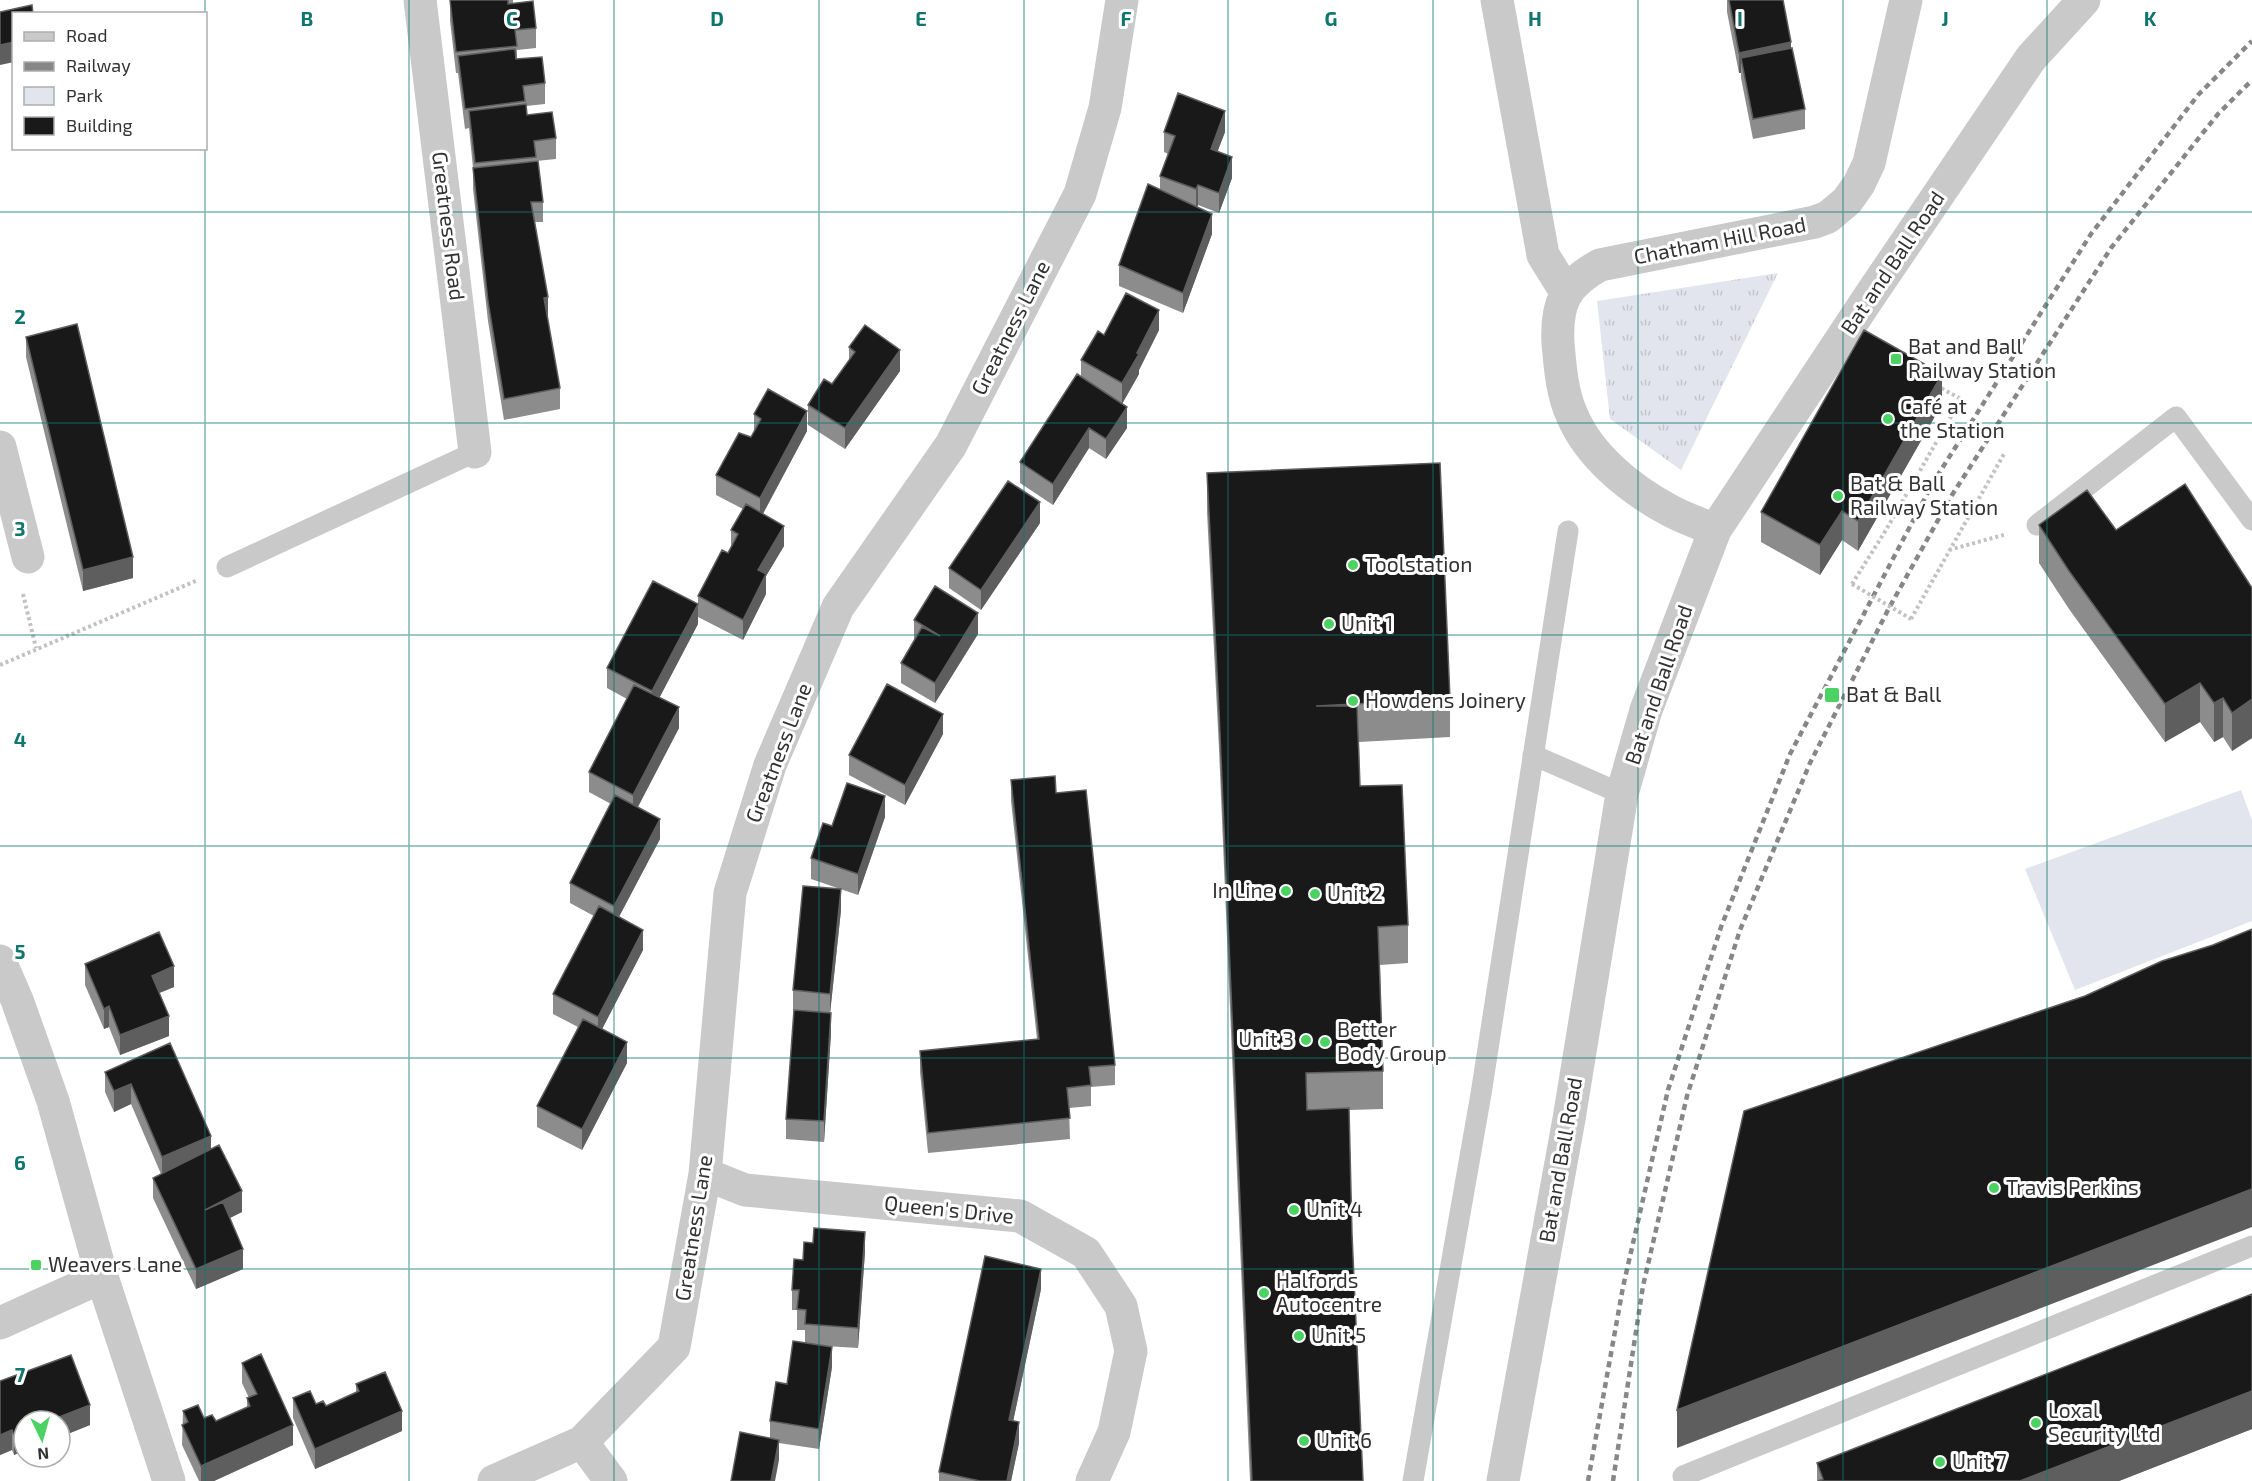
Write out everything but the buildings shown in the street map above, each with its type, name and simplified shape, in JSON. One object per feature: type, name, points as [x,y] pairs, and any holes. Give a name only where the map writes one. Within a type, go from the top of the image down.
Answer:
[{"type":"street","name":"Greatness Road","points":[[420,0],[476,452]]},
{"type":"street","name":"Greatness Lane","points":[[494,1481],[582,1442],[674,1347],[705,1174],[730,893],[770,765],[838,607],[951,445],[1080,194],[1105,108],[1122,0]]},
{"type":"street","points":[[1497,0],[1543,255],[1566,292],[1559,312],[1560,362],[1569,409],[1580,430],[1600,457],[1630,484],[1670,510],[1715,530]]},
{"type":"street","name":"Chatham Hill Road","points":[[1566,292],[1583,275],[1600,266],[1790,228],[1828,217],[1841,207],[1859,184],[1869,163],[1906,0]]},
{"type":"street","name":"Bat and Ball Road","points":[[1503,1481],[1569,1119],[1622,794],[1646,710],[1715,530],[2031,58],[2084,0]]},
{"type":"street","points":[[0,447],[28,557]]},
{"type":"street","points":[[0,961],[17,1000],[53,1101],[102,1277],[169,1481]]},
{"type":"street","name":"Queen's Drive","points":[[705,1174],[745,1190],[1020,1216],[1086,1253],[1121,1306],[1131,1350],[1114,1431],[1092,1481]]},
{"type":"street","points":[[0,1323],[102,1277]]},
{"type":"street","points":[[582,1442],[611,1481]]},
{"type":"lane","points":[[2037,525],[2176,417],[2252,520]]},
{"type":"lane","points":[[227,567],[476,452]]},
{"type":"lane","points":[[1413,1481],[1481,1094],[1568,531]]},
{"type":"lane","points":[[1533,755],[1622,794]]},
{"type":"lane","points":[[1683,1476],[2252,1246]]},
{"type":"path","points":[[1932,383],[1961,399],[1852,584],[1911,619],[2004,454]]},
{"type":"path","points":[[1949,550],[2037,525]]},
{"type":"path","points":[[0,665],[227,567]]},
{"type":"path","points":[[31,630],[36,648]]},
{"type":"green space","points":[[1778,273],[1681,470],[1610,419],[1597,301]]},
{"type":"green space","points":[[2241,790],[2252,820],[2252,921],[2075,990],[2025,869]]},
{"type":"railway","points":[[1588,1481],[1623,1287],[1668,1090],[1721,927],[1790,754],[1934,481],[2091,234],[2198,95],[2252,41]]},
{"type":"railway","points":[[1613,1481],[1643,1286],[1687,1096],[1740,930],[1810,763],[1889,608],[1952,495],[2111,248],[2218,114],[2252,80]]},
{"type":"place","name":"Bat and Ball Railway Station","points":[[1896,359]]},
{"type":"place","name":"Café at the Station","points":[[1888,419]]},
{"type":"place","name":"Bat & Ball Railway Station","points":[[1838,496]]},
{"type":"place","name":"Toolstation","points":[[1353,565]]},
{"type":"place","name":"Unit 1","points":[[1329,624]]},
{"type":"place","name":"Bat & Ball","points":[[1832,695]]},
{"type":"place","name":"Howdens Joinery","points":[[1353,701]]},
{"type":"place","name":"In Line","points":[[1286,891]]},
{"type":"place","name":"Unit 2","points":[[1315,894]]},
{"type":"place","name":"Unit 3","points":[[1306,1040]]},
{"type":"place","name":"Better Body Group","points":[[1325,1042]]},
{"type":"place","name":"Travis Perkins","points":[[1994,1188]]},
{"type":"place","name":"Unit 4","points":[[1294,1210]]},
{"type":"place","name":"Weavers Lane","points":[[36,1265]]},
{"type":"place","name":"Halfords Autocentre","points":[[1264,1293]]},
{"type":"place","name":"Unit 5","points":[[1299,1336]]},
{"type":"place","name":"Loxal Security Ltd","points":[[2036,1423]]},
{"type":"place","name":"Unit 6","points":[[1304,1441]]},
{"type":"place","name":"Unit 7","points":[[1940,1462]]}]
